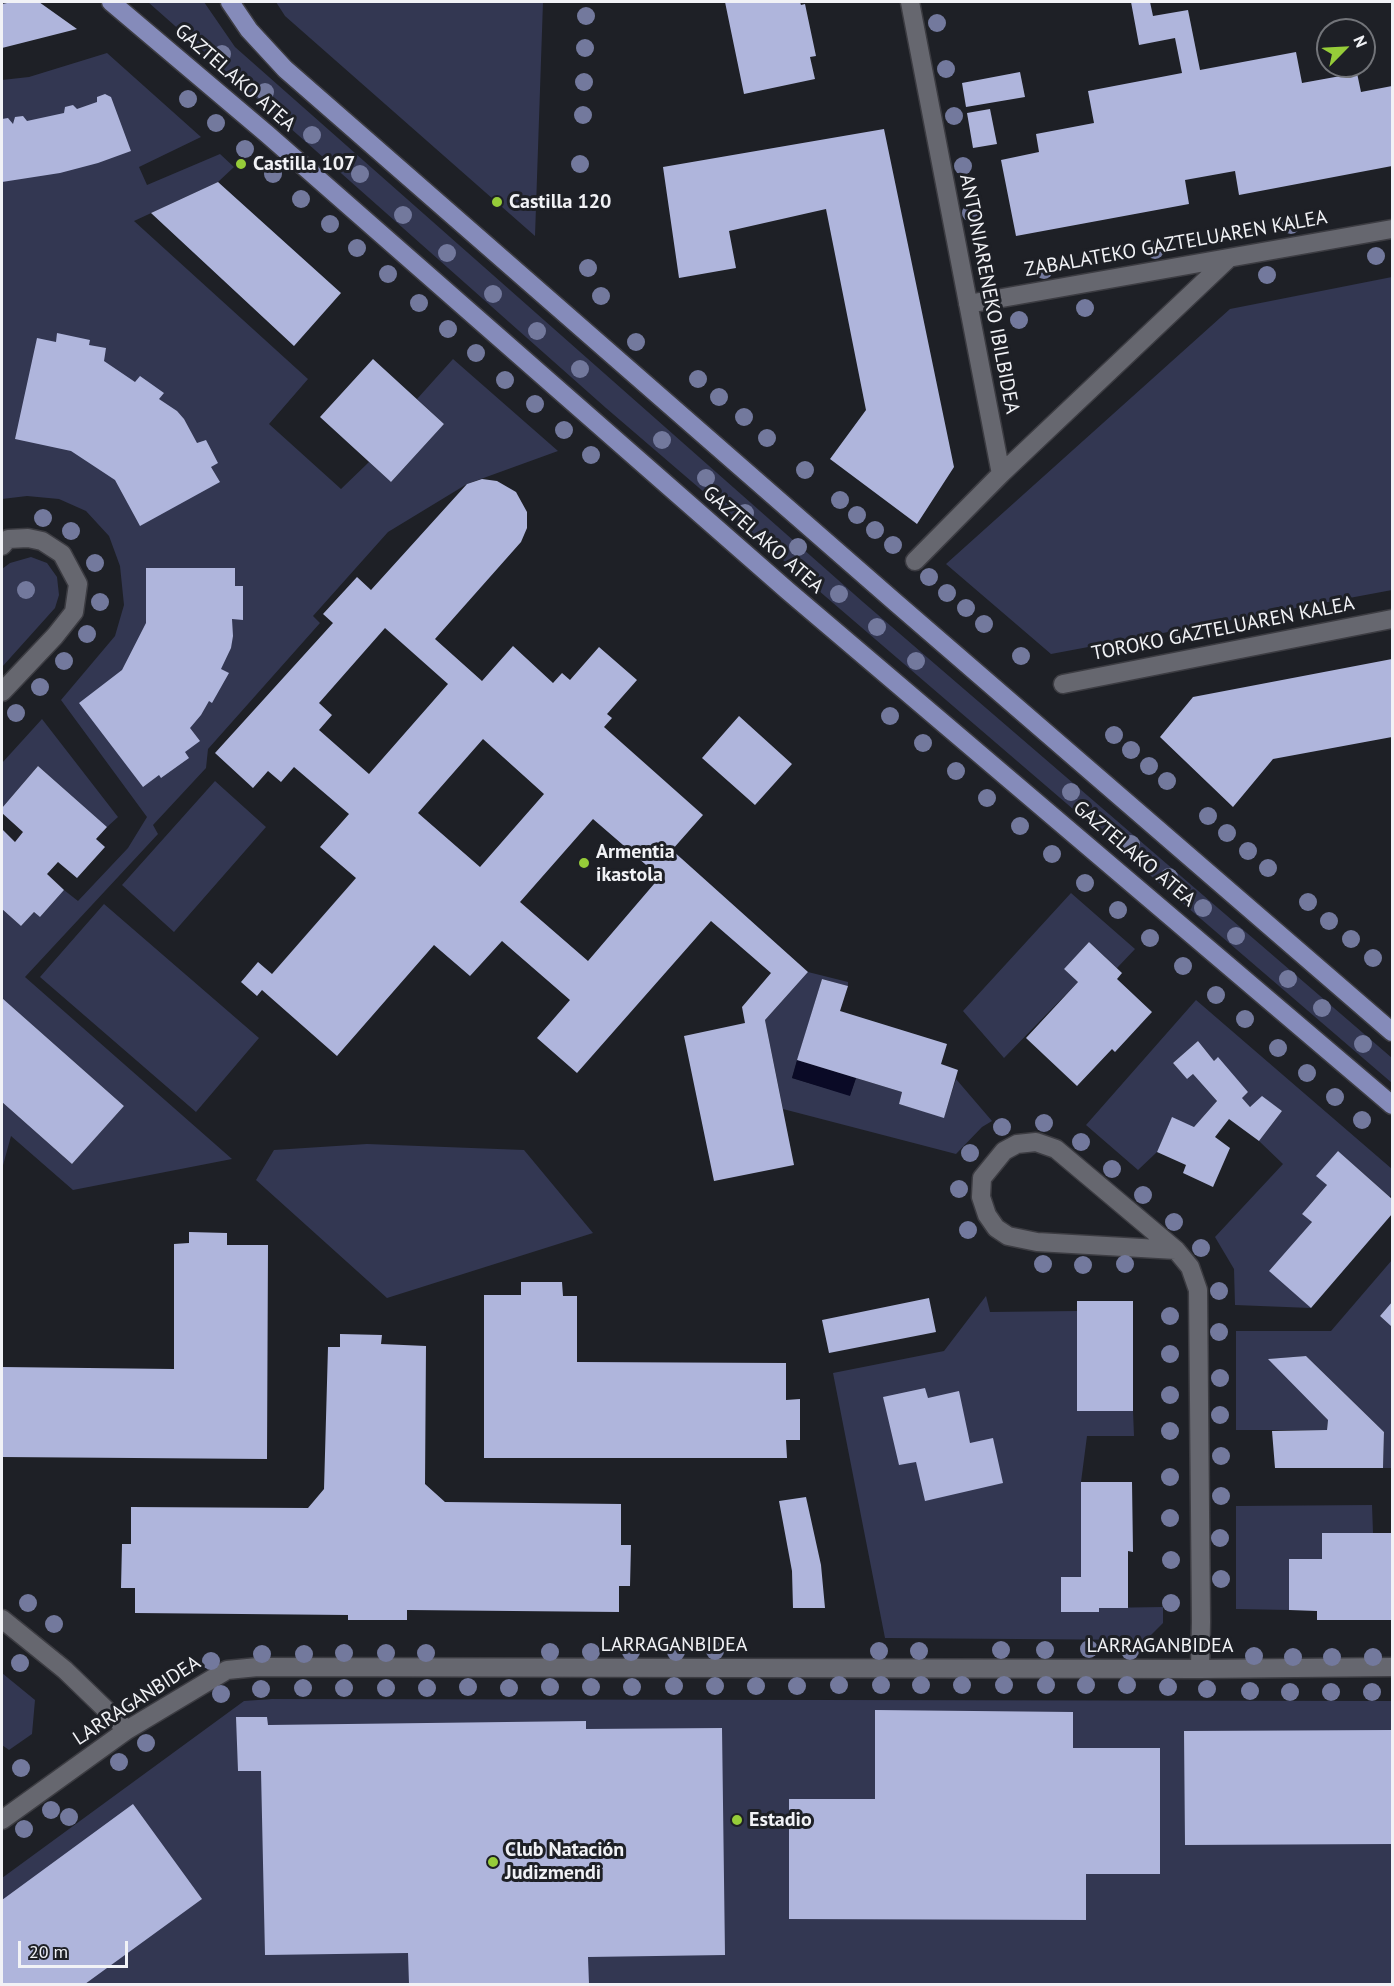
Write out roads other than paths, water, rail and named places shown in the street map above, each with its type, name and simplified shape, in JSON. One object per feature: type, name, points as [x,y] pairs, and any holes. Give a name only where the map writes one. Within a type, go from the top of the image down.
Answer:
[{"type":"main road","name":"GAZTELAKO ATEA","points":[[111,2],[267,134],[788,591],[1124,874],[1392,1105]]},
{"type":"main road","name":"GAZTELAKO ATEA","points":[[230,2],[249,30],[285,69],[912,618],[1392,1032]]},
{"type":"street","name":"ANTONIARENEKO IBILBIDEA","points":[[910,2],[1001,474]]},
{"type":"street","name":"ZABALATEKO GAZTELUAREN KALEA","points":[[968,304],[1392,229]]},
{"type":"street","points":[[915,561],[1001,474],[1228,258]]},
{"type":"street","points":[[2,546],[8,539],[28,538],[42,541],[62,554],[78,584],[74,612],[55,636],[2,692]]},
{"type":"street","name":"TOROKO GAZTELUAREN KALEA","points":[[1063,684],[1392,619]]},
{"type":"street","points":[[1176,1250],[1037,1242],[1008,1236],[996,1228],[987,1215],[981,1197],[982,1178],[1004,1151],[1017,1144],[1036,1142],[1056,1149],[1176,1250],[1190,1267],[1198,1290],[1200,1669]]},
{"type":"street","points":[[2,1618],[65,1670],[127,1730]]},
{"type":"street","name":"LARRAGANBIDEA","points":[[2,1820],[127,1730],[226,1670],[258,1667],[1200,1669],[1392,1667]]},
{"type":"place","name":"Castilla 107","points":[[241,164]]},
{"type":"place","name":"Castilla 120","points":[[497,202]]},
{"type":"place","name":"Armentia ikastola","points":[[584,863]]},
{"type":"place","name":"Estadio","points":[[737,1820]]},
{"type":"place","name":"Club Natación Judizmendi","points":[[493,1862]]}]
